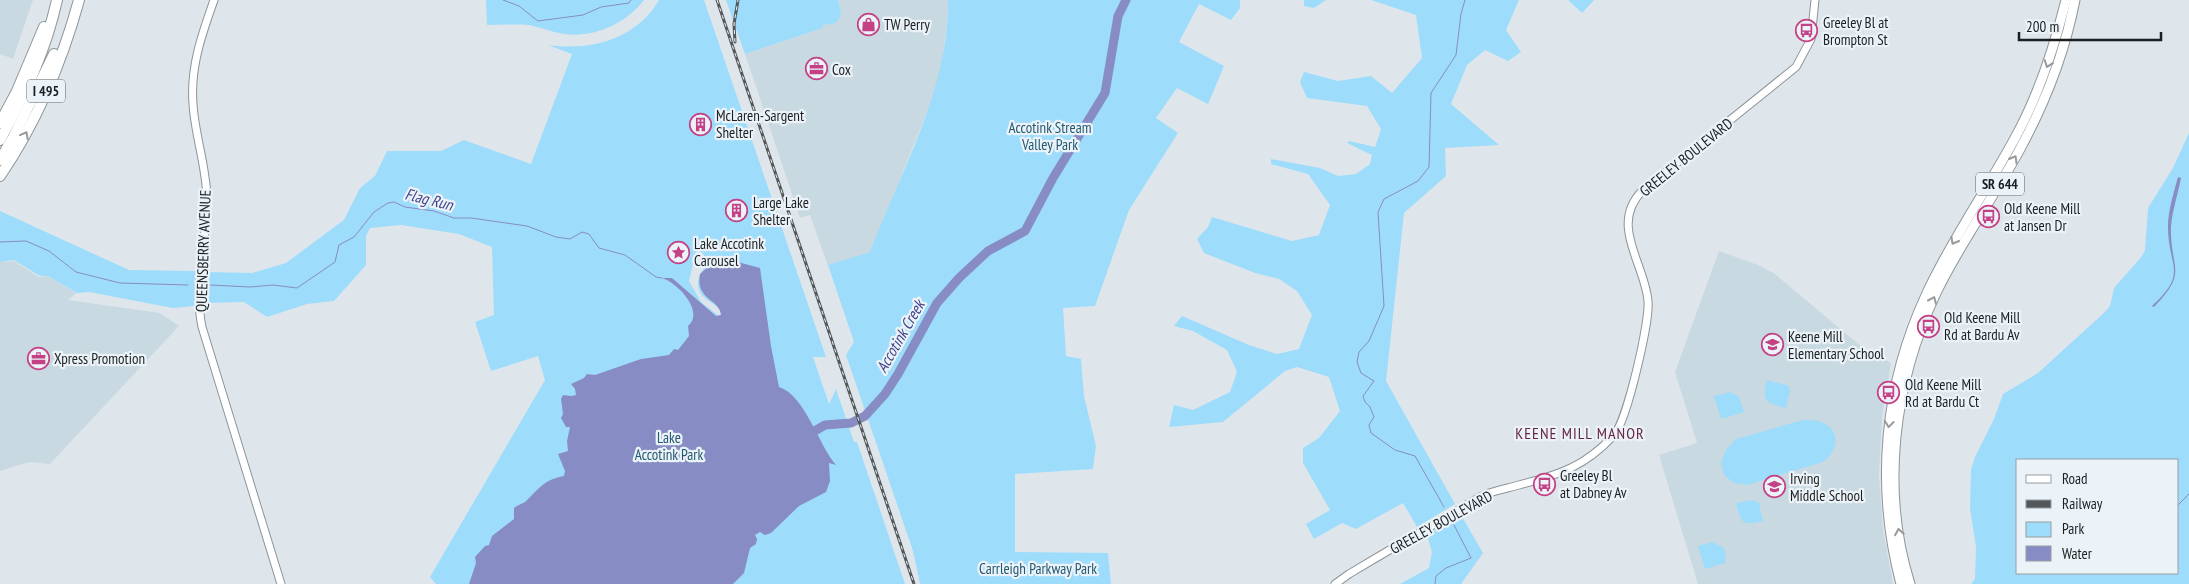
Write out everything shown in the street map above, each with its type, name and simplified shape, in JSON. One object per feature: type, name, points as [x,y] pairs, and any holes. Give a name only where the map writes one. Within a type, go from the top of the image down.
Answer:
[{"type":"highway","name":"I 495","points":[[0,123],[31,59],[55,0]]},
{"type":"highway","name":"I 495","points":[[0,140],[36,68],[47,40],[55,0]]},
{"type":"highway","name":"I 495","points":[[0,160],[49,65],[78,0]]},
{"type":"highway","name":"I 495","points":[[0,176],[38,110],[58,61],[78,0]]},
{"type":"main road","name":"SR 644","points":[[1901,584],[1889,522],[1886,479],[1890,406],[1901,359],[1915,318],[1940,267],[2000,166],[2032,103],[2050,58],[2066,0]]},
{"type":"main road","name":"SR 644","points":[[1910,584],[1898,527],[1895,469],[1900,407],[1909,362],[1936,292],[2020,148],[2041,107],[2066,35],[2075,0]]},
{"type":"street","name":"QUEENSBERRY AVENUE","points":[[214,0],[195,58],[193,81],[193,103],[204,165],[207,198],[199,307],[202,327],[281,584]]},
{"type":"street","name":"GREELEY BOULEVARD","points":[[1334,584],[1487,494],[1550,476],[1584,462],[1615,434],[1626,411],[1649,312],[1645,283],[1636,264],[1630,242],[1630,206],[1642,190],[1796,67],[1811,39],[1815,0]]},
{"type":"shaded area","points":[[0,0],[33,0],[13,59],[0,54]]},
{"type":"shaded area","points":[[838,0],[948,0],[942,63],[932,100],[870,253],[828,266],[810,215],[800,218],[745,54],[823,28],[824,24],[835,23],[841,15]]},
{"type":"shaded area","points":[[1719,251],[1758,265],[1775,274],[1863,348],[1891,363],[1882,418],[1879,476],[1883,530],[1893,584],[1698,584],[1659,455],[1697,443],[1675,372]]},
{"type":"shaded area","points":[[14,261],[39,277],[48,276],[76,293],[68,300],[160,313],[179,326],[50,464],[29,462],[0,471],[0,262]]},
{"type":"green space","points":[[486,0],[644,0],[627,17],[617,23],[595,32],[571,35],[529,25],[487,25]]},
{"type":"green space","name":"Lake Accotink Park","points":[[659,0],[704,0],[826,357],[813,357],[829,404],[836,389],[854,442],[857,442],[905,584],[436,584],[430,577],[545,380],[538,356],[491,371],[475,322],[494,315],[492,247],[459,234],[401,225],[370,228],[366,236],[366,265],[334,301],[307,304],[267,317],[244,302],[206,303],[208,272],[252,273],[286,263],[344,220],[360,188],[375,176],[387,151],[441,151],[464,140],[531,164],[572,54],[548,45],[580,46],[611,40],[638,25]],"holes":[[[697,247],[710,263],[700,274],[698,289],[704,297],[719,309],[722,313],[719,316],[701,302],[689,281]]]},
{"type":"green space","points":[[726,0],[838,0],[841,13],[838,21],[833,24],[824,24],[823,28],[745,54]]},
{"type":"green space","name":"Accotink Stream Valley Park","points":[[948,0],[1240,0],[1240,8],[1231,20],[1199,4],[1179,42],[1224,66],[1208,104],[1177,88],[1156,118],[1178,133],[1129,210],[1095,306],[1063,308],[1066,356],[1081,359],[1084,396],[1096,446],[1093,469],[1015,474],[1015,552],[1108,553],[1111,584],[920,584],[913,551],[846,355],[854,342],[828,265],[870,252],[909,160],[932,98],[941,66]]},
{"type":"green space","points":[[1304,0],[1326,0],[1314,8],[1304,6]]},
{"type":"green space","points":[[1371,0],[1519,0],[1506,30],[1521,52],[1508,61],[1485,50],[1467,65],[1451,104],[1499,145],[1445,148],[1446,176],[1404,213],[1386,381],[1455,504],[1417,527],[1403,503],[1356,529],[1342,523],[1314,539],[1306,524],[1330,510],[1303,463],[1303,448],[1319,438],[1340,411],[1329,377],[1297,367],[1285,371],[1223,422],[1169,427],[1174,405],[1193,410],[1230,392],[1237,372],[1227,350],[1193,331],[1174,326],[1182,316],[1249,345],[1277,354],[1299,349],[1312,315],[1297,291],[1279,279],[1255,273],[1204,253],[1197,239],[1208,227],[1212,217],[1292,241],[1319,235],[1330,205],[1308,174],[1271,164],[1271,159],[1320,168],[1338,176],[1356,174],[1370,164],[1372,155],[1347,143],[1349,141],[1375,147],[1381,129],[1367,106],[1307,98],[1300,82],[1304,72],[1338,81],[1371,76],[1392,93],[1422,58],[1416,15]]},
{"type":"green space","points":[[1568,0],[1594,0],[1582,13]]},
{"type":"green space","points":[[2189,133],[2189,584],[1971,584],[1975,579],[1976,547],[1970,508],[1971,470],[2003,394],[2038,373],[2110,306],[2114,288],[2145,250],[2148,208],[2173,168]]},
{"type":"green space","points":[[0,211],[129,270],[195,271],[194,306],[173,308],[89,292],[77,293],[48,276],[40,276],[14,260],[0,262]]},
{"type":"green space","points":[[1767,380],[1789,386],[1790,391],[1786,408],[1774,405],[1767,400],[1765,397],[1765,387]]},
{"type":"green space","points":[[1730,392],[1739,397],[1744,412],[1721,419],[1714,396]]},
{"type":"green space","points":[[1803,420],[1819,421],[1831,429],[1834,434],[1836,440],[1833,451],[1823,462],[1747,485],[1734,483],[1724,475],[1721,463],[1725,451],[1736,439]]},
{"type":"green space","points":[[1753,500],[1759,503],[1763,521],[1743,522],[1736,503]]},
{"type":"green space","points":[[1461,515],[1483,553],[1461,584],[1400,584],[1429,568],[1432,552],[1427,535]]},
{"type":"green space","points":[[1712,542],[1724,548],[1726,555],[1725,563],[1705,569],[1698,546]]},
{"type":"water","points":[[2178,177],[2181,178],[2171,227],[2175,270],[2174,277],[2165,295],[2154,307],[2152,306],[2163,295],[2173,277],[2174,269],[2168,220]]},
{"type":"water","points":[[719,257],[760,268],[779,387],[788,392],[804,410],[836,465],[829,463],[830,481],[826,492],[799,506],[771,533],[765,535],[760,532],[755,535],[757,539],[756,544],[750,548],[744,573],[733,584],[469,584],[476,563],[475,557],[485,546],[489,545],[492,536],[514,519],[514,508],[525,502],[546,482],[564,476],[565,471],[558,454],[568,451],[567,441],[570,427],[566,427],[561,418],[563,414],[561,399],[563,395],[576,395],[575,389],[571,384],[584,378],[587,374],[595,375],[641,359],[669,355],[674,349],[678,350],[689,336],[688,326],[692,320],[693,313],[682,292],[662,278],[672,278],[716,316],[721,315],[717,306],[704,294],[699,283],[700,274]]},
{"type":"waterway","points":[[503,0],[519,6],[538,21],[583,15],[601,7],[629,3],[631,0]]},
{"type":"waterway","name":"Accotink Creek","points":[[806,436],[825,425],[851,423],[865,416],[885,394],[898,374],[937,303],[959,278],[988,251],[1025,231],[1053,178],[1105,93],[1118,16],[1126,0]]},
{"type":"waterway","points":[[1444,507],[1415,456],[1395,450],[1371,433],[1369,425],[1374,417],[1363,396],[1374,381],[1361,373],[1357,362],[1359,352],[1369,341],[1384,306],[1378,212],[1384,199],[1418,181],[1429,167],[1431,93],[1456,55],[1461,14],[1465,0]]},
{"type":"waterway","name":"Flag Run","points":[[210,285],[250,287],[273,285],[297,288],[335,262],[339,245],[354,237],[374,212],[388,203],[394,202],[405,207],[434,211],[454,218],[471,218],[527,226],[556,237],[570,239],[582,232],[589,234],[599,248],[625,255],[656,277],[662,278]]},
{"type":"waterway","name":"Flag Run","points":[[0,242],[26,241],[49,251],[76,272],[120,283],[188,285]]},
{"type":"waterway","points":[[2179,504],[2189,494]]},
{"type":"waterway","points":[[1435,584],[1436,576],[1446,568],[1471,558],[1454,525]]},
{"type":"railway","points":[[717,0],[914,584]]},
{"type":"railway","points":[[735,42],[734,24],[738,0]]},
{"type":"place","name":"TW Perry","points":[[868,24]]},
{"type":"place","name":"Greeley Bl at Brompton St","points":[[1807,31]]},
{"type":"place","name":"Cox","points":[[816,69]]},
{"type":"place","name":"McLaren-Sargent Shelter","points":[[700,124]]},
{"type":"place","name":"Large Lake Shelter","points":[[737,211]]},
{"type":"place","name":"Old Keene Mill at Jansen Dr","points":[[1988,217]]},
{"type":"place","name":"Lake Accotink Carousel","points":[[678,252]]},
{"type":"place","name":"Old Keene Mill Rd at Bardu Av","points":[[1928,326]]},
{"type":"place","name":"Keene Mill Elementary School","points":[[1772,345]]},
{"type":"place","name":"Xpress Promotion","points":[[38,358]]},
{"type":"place","name":"Old Keene Mill Rd at Bardu Ct","points":[[1889,393]]},
{"type":"place","name":"Greeley Bl at Dabney Av","points":[[1544,484]]},
{"type":"place","name":"Irving Middle School","points":[[1774,487]]},
{"type":"district","name":"KEENE MILL MANOR","points":[[1580,433]]},
{"type":"park label","name":"Carrleigh Parkway Park","points":[[1038,568]]}]
